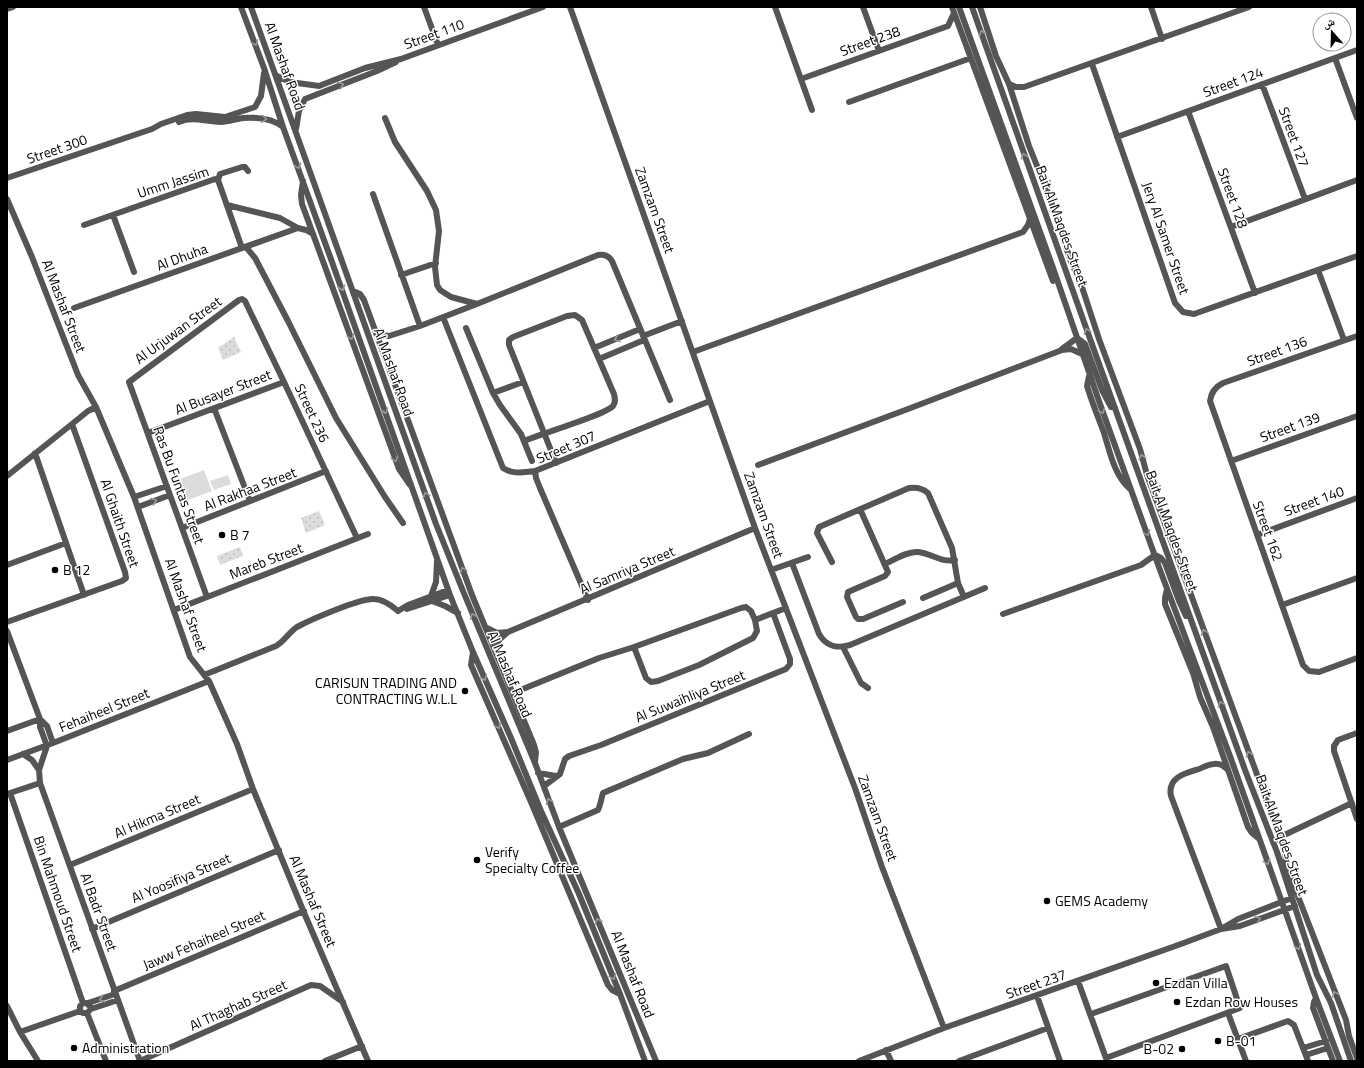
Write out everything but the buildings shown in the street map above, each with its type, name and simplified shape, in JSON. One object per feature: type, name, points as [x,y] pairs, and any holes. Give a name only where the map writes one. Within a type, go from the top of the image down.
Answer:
[{"type":"street","points":[[7,9],[13,7]]},
{"type":"street","name":"Al Mashaf Road","points":[[241,7],[264,68],[283,128],[449,592],[541,811],[579,894],[620,994],[645,1061]]},
{"type":"street","name":"Al Mashaf Road","points":[[251,7],[277,76],[436,524],[460,586],[544,786],[559,827],[656,1061]]},
{"type":"street","points":[[424,7],[438,45]]},
{"type":"street","name":"Street 110","points":[[277,76],[290,82],[319,86],[365,68],[401,59],[543,7]]},
{"type":"street","name":"Zamzam Street","points":[[570,7],[755,528],[944,1028]]},
{"type":"street","points":[[775,7],[812,110]]},
{"type":"street","points":[[863,7],[879,51]]},
{"type":"street","name":"Bait Al Maqdes Street","points":[[959,7],[1024,195],[1030,219],[1054,284],[1062,294]]},
{"type":"street","name":"Bait Al Maqdes Street","points":[[972,7],[1118,418],[1277,852],[1318,975],[1351,1061]]},
{"type":"street","name":"Bait Al Maqdes Street","points":[[980,7],[996,56],[1009,84],[1022,120],[1029,146],[1050,198],[1071,262],[1082,286],[1099,340],[1140,449],[1149,482],[1280,837],[1285,853],[1287,868],[1342,1010],[1357,1058]]},
{"type":"street","points":[[1151,7],[1162,39]]},
{"type":"street","points":[[1009,84],[1016,87],[1024,87],[1249,7]]},
{"type":"street","points":[[953,10],[948,26],[962,34]]},
{"type":"street","name":"Bait Al Maqdes Street","points":[[953,10],[1062,294],[1131,490],[1230,756],[1258,838],[1340,1061]]},
{"type":"street","name":"Street 238","points":[[801,79],[948,26]]},
{"type":"street","name":"Street 124","points":[[1117,136],[1357,50]]},
{"type":"street","points":[[849,102],[971,58]]},
{"type":"street","points":[[1335,58],[1357,118]]},
{"type":"street","name":"Street 110","points":[[296,132],[297,118],[304,99],[386,67],[401,59]]},
{"type":"street","name":"Jery Al Samer Street","points":[[1092,64],[1173,296],[1178,308],[1183,312],[1194,314],[1357,256]]},
{"type":"street","points":[[152,129],[161,124],[187,115],[196,114],[225,117],[255,107],[262,91],[264,68]]},
{"type":"street","name":"Street 127","points":[[1262,84],[1305,199]]},
{"type":"street","points":[[1014,101],[1024,87]]},
{"type":"street","name":"Street 128","points":[[1188,111],[1254,293]]},
{"type":"street","points":[[152,129],[160,129],[188,119],[223,122],[241,118],[268,119],[276,122],[283,128]]},
{"type":"street","points":[[385,118],[395,142],[427,191],[436,210],[439,231],[436,279],[440,290],[459,300],[477,304]]},
{"type":"street","points":[[1019,141],[1022,120]]},
{"type":"street","name":"Street 300","points":[[7,178],[152,129]]},
{"type":"street","points":[[218,180],[220,174],[242,167],[245,167],[248,171]]},
{"type":"street","name":"Umm Jassim","points":[[84,225],[215,179],[218,180],[244,247],[255,258],[282,308],[336,418],[403,523]]},
{"type":"street","points":[[1231,227],[1357,180]]},
{"type":"street","name":"Al Mashaf Road","points":[[303,181],[301,195],[313,234],[399,469],[412,487]]},
{"type":"street","points":[[373,194],[420,326]]},
{"type":"street","name":"Al Mashaf Street","points":[[7,199],[32,257],[78,375],[96,408],[138,507],[190,657],[209,681],[237,744],[253,789],[368,1061]]},
{"type":"street","points":[[227,205],[280,218],[313,234]]},
{"type":"street","points":[[298,228],[306,214]]},
{"type":"street","points":[[113,215],[134,272]]},
{"type":"street","points":[[693,352],[1023,232],[1030,219]]},
{"type":"street","name":"Al Dhuha","points":[[74,308],[298,228]]},
{"type":"street","points":[[1023,232],[1037,237]]},
{"type":"street","points":[[319,249],[332,262]]},
{"type":"street","points":[[375,331],[389,336],[420,326],[598,255],[603,255],[607,256],[612,261],[670,400]]},
{"type":"street","points":[[402,275],[436,263]]},
{"type":"street","points":[[1318,270],[1344,340]]},
{"type":"street","points":[[1069,280],[1082,286]]},
{"type":"street","name":"Al Mashaf Road","points":[[353,292],[360,294],[364,300],[472,595],[495,647],[534,745],[536,752],[534,762]]},
{"type":"street","name":"Al Urjuwan Street","points":[[129,382],[242,299]]},
{"type":"street","name":"Street 236","points":[[242,299],[245,301],[284,382],[357,538]]},
{"type":"street","points":[[524,440],[544,433],[604,411],[614,404],[614,394],[582,320],[575,315],[571,315],[513,337],[509,343],[523,382],[544,433],[556,463]]},
{"type":"street","points":[[443,317],[503,468],[510,472],[516,473],[535,471]]},
{"type":"street","points":[[598,359],[682,321]]},
{"type":"street","points":[[466,328],[493,393],[524,440],[532,461]]},
{"type":"street","points":[[594,348],[640,329]]},
{"type":"street","points":[[383,351],[389,336]]},
{"type":"street","name":"Street 136","points":[[1211,397],[1215,388],[1223,383],[1357,336]]},
{"type":"street","points":[[1058,351],[1077,338],[1085,344],[1102,390],[1118,418]]},
{"type":"street","points":[[1094,351],[1099,340]]},
{"type":"street","points":[[758,465],[1058,351],[1071,349],[1082,354]]},
{"type":"street","name":"Ras Bu Funtas Street","points":[[129,382],[206,597]]},
{"type":"street","name":"Al Busayer Street","points":[[148,433],[284,382]]},
{"type":"street","points":[[493,393],[523,382]]},
{"type":"street","name":"Street 162","points":[[1211,397],[1212,408],[1303,665],[1309,671],[1319,672],[1357,658]]},
{"type":"street","name":"Street 307","points":[[588,600],[540,488],[535,471],[710,402]]},
{"type":"street","points":[[7,476],[72,424],[96,408]]},
{"type":"street","points":[[214,408],[250,501]]},
{"type":"street","name":"Street 139","points":[[1231,461],[1357,416]]},
{"type":"street","name":"Al Ghaith Street","points":[[7,622],[122,581],[126,578],[72,424]]},
{"type":"street","points":[[35,454],[84,595]]},
{"type":"street","name":"Al Rakhaa Street","points":[[182,528],[326,472]]},
{"type":"street","points":[[134,498],[167,486]]},
{"type":"street","points":[[832,562],[817,533],[822,526],[909,488],[923,488],[928,492],[952,548],[958,583],[964,597]]},
{"type":"street","points":[[138,507],[170,495]]},
{"type":"street","name":"Street 140","points":[[1257,535],[1357,498]]},
{"type":"street","points":[[436,524],[441,508]]},
{"type":"street","points":[[860,509],[888,572],[886,575],[850,591],[847,594],[856,617],[858,619],[862,619],[903,602]]},
{"type":"street","name":"Al Samriya Street","points":[[495,647],[500,639],[508,632],[588,600],[755,528]]},
{"type":"street","name":"Mareb Street","points":[[174,610],[368,534]]},
{"type":"street","points":[[7,565],[66,543]]},
{"type":"street","points":[[885,564],[914,552],[944,561],[955,560]]},
{"type":"street","points":[[1003,614],[1141,565],[1155,555],[1161,558],[1165,563],[1181,606],[1194,628]]},
{"type":"street","points":[[432,599],[436,582],[437,557]]},
{"type":"street","points":[[771,570],[808,557]]},
{"type":"street","points":[[792,563],[819,634],[828,645],[835,647],[843,647],[985,588]]},
{"type":"street","points":[[1141,565],[1154,567],[1160,570]]},
{"type":"street","points":[[1282,605],[1357,578]]},
{"type":"street","points":[[923,598],[958,583]]},
{"type":"street","name":"Bait Al Maqdes Street","points":[[1167,589],[1164,598],[1165,604],[1193,673],[1200,697],[1222,752],[1248,827],[1258,838]]},
{"type":"street","points":[[204,675],[276,646],[297,627],[359,600],[376,599],[388,603],[398,611],[407,609],[449,592]]},
{"type":"street","points":[[432,599],[458,613]]},
{"type":"street","points":[[513,692],[599,658],[634,647],[741,608],[746,607],[751,611],[755,620],[757,631],[753,638],[699,665],[658,681],[651,682],[646,678],[634,647]]},
{"type":"street","points":[[755,620],[786,608]]},
{"type":"street","name":"Al Suwaihliya Street","points":[[544,786],[561,772],[565,759],[571,755],[601,746],[788,668],[790,659],[773,613]]},
{"type":"street","points":[[487,628],[497,633],[508,632]]},
{"type":"street","points":[[7,631],[40,719],[46,726],[47,746]]},
{"type":"street","points":[[843,647],[861,683],[868,688]]},
{"type":"street","name":"Fehaiheel Street","points":[[7,760],[47,746],[209,681]]},
{"type":"street","points":[[7,731],[40,719]]},
{"type":"street","points":[[1357,733],[1338,740],[1335,744],[1334,751],[1357,819]]},
{"type":"street","points":[[559,827],[598,810],[603,793],[683,759],[708,753],[750,734]]},
{"type":"street","points":[[46,735],[53,743]]},
{"type":"street","name":"Al Badr Street","points":[[47,746],[38,770],[40,783],[140,1061]]},
{"type":"street","points":[[1214,764],[1222,752]]},
{"type":"street","points":[[23,754],[32,760],[38,770]]},
{"type":"street","points":[[1221,929],[1171,792],[1171,785],[1178,776],[1214,764],[1221,765],[1228,770]]},
{"type":"street","points":[[538,774],[556,776]]},
{"type":"street","points":[[9,794],[40,783]]},
{"type":"street","name":"Al Hikma Street","points":[[70,865],[253,789]]},
{"type":"street","name":"Bin Mahmoud Street","points":[[9,794],[106,1061]]},
{"type":"street","points":[[1277,852],[1280,837],[1352,803]]},
{"type":"street","name":"Al Yoosifiya Street","points":[[92,929],[279,850]]},
{"type":"street","name":"Street 237","points":[[859,1061],[944,1028],[1078,982],[1221,929],[1238,919],[1292,898]]},
{"type":"street","name":"Street 237","points":[[1221,929],[1240,926],[1295,906]]},
{"type":"street","name":"Jaww Fehaiheel Street","points":[[87,1007],[115,992],[304,911]]},
{"type":"street","points":[[1078,982],[1107,1059],[1240,1008],[1226,966],[1091,1014]]},
{"type":"street","name":"Al Thaghab Street","points":[[140,1061],[311,985],[320,986],[344,1002]]},
{"type":"street","points":[[1036,996],[1060,1061]]},
{"type":"street","name":"Bait Al Maqdes Street","points":[[1316,998],[1313,1008],[1333,1061]]},
{"type":"street","points":[[20,1032],[80,1010],[83,1013],[87,1007],[118,1000]]},
{"type":"street","points":[[1330,1003],[1342,1010]]},
{"type":"street","points":[[7,1006],[20,1032],[38,1061]]},
{"type":"street","points":[[1228,1013],[1246,1061]]},
{"type":"street","points":[[1238,1039],[1288,1021],[1294,1025],[1307,1058],[1328,1048]]},
{"type":"street","points":[[959,1061],[1048,1028]]},
{"type":"street","points":[[1303,1048],[1326,1041]]},
{"type":"street","points":[[325,1061],[362,1046]]},
{"type":"street","points":[[886,1050],[891,1061]]},
{"type":"shaded area","points":[[234,337],[241,352],[223,360],[218,348]]},
{"type":"shaded area","points":[[204,470],[212,491],[183,502],[175,481]]},
{"type":"shaded area","points":[[228,475],[231,484],[214,490],[210,481]]},
{"type":"shaded area","points":[[319,511],[325,525],[306,533],[301,518]]},
{"type":"shaded area","points":[[240,547],[243,556],[220,565],[217,556]]},
{"type":"place","name":"B 7","points":[[222,535]]},
{"type":"place","name":"B 12","points":[[55,570]]},
{"type":"place","name":"CARISUN TRADING AND CONTRACTING W.L.L","points":[[465,691]]},
{"type":"place","name":"Verify Specialty Coffee","points":[[477,860]]},
{"type":"place","name":"GEMS Academy","points":[[1047,901]]},
{"type":"place","name":"Ezdan Villa","points":[[1156,983]]},
{"type":"place","name":"Ezdan Row Houses","points":[[1177,1002]]},
{"type":"place","name":"B-01","points":[[1218,1041]]},
{"type":"place","name":"Administration","points":[[74,1048]]},
{"type":"place","name":"B-02","points":[[1182,1049]]}]
